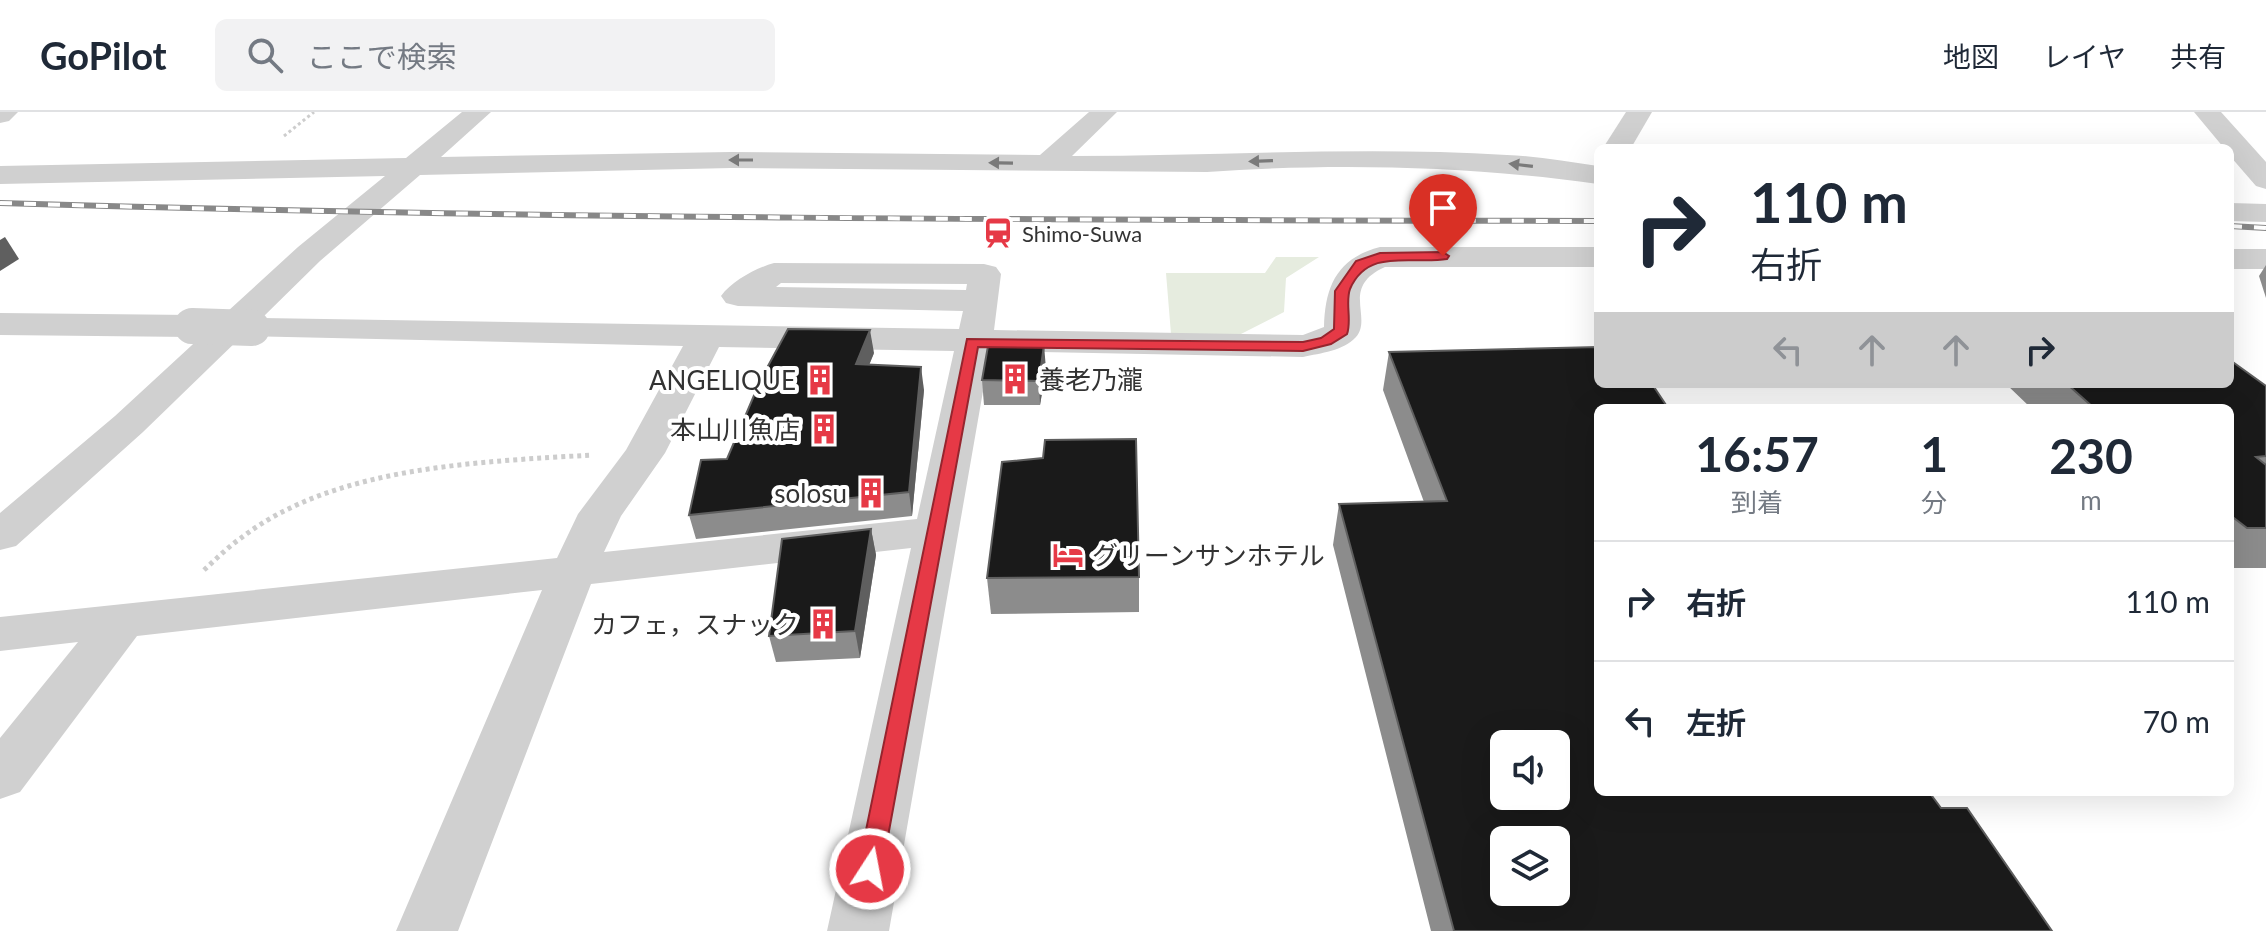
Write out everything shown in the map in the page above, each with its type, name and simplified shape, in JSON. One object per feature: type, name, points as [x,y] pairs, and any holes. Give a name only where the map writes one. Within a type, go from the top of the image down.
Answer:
[{"type":"street","points":[[0,115],[5,112]]},
{"type":"street","points":[[0,536],[129,424],[309,254],[478,112]]},
{"type":"street","points":[[1047,164],[1104,112]]},
{"type":"street","points":[[1619,144],[1639,112]]},
{"type":"street","points":[[2207,112],[2266,180]]},
{"type":"street","points":[[0,175],[731,160],[1047,164],[1207,164],[1264,160],[1508,163],[1594,174]]},
{"type":"street","points":[[2234,212],[2266,213]]},
{"type":"street","points":[[858,931],[938,531],[977,322],[984,274],[774,273],[738,296],[977,322],[1303,346],[1326,341],[1342,331],[1342,291],[1361,264],[1380,257],[1594,257]]},
{"type":"street","points":[[2234,259],[2266,259]]},
{"type":"street","points":[[0,324],[706,336],[977,322]]},
{"type":"street","points":[[427,931],[572,573],[600,514],[645,453],[706,336]]},
{"type":"street","points":[[0,634],[938,531]]},
{"type":"street","points":[[0,777],[142,619]]},
{"type":"path","points":[[142,619],[242,538],[292,509],[338,491],[404,474],[493,462],[645,453]]},
{"type":"shaded area","points":[[1276,257],[1319,257],[1286,278],[1284,312],[1239,335],[1171,334],[1166,273],[1265,273]]},
{"type":"building","points":[[788,329],[870,330],[856,364],[921,367],[909,492],[689,515],[701,460],[727,459],[761,379]]},
{"type":"building","points":[[1044,345],[1039,381],[982,380],[988,346]]},
{"type":"building","points":[[1594,347],[1594,388],[1655,388],[1665,404],[1594,404],[1594,796],[1932,796],[1941,808],[1967,808],[2052,931],[1454,931],[1339,504],[1447,501],[1389,352]]},
{"type":"building","points":[[2234,363],[2266,386],[2266,456],[2256,457],[2266,465],[2266,528],[2247,528],[2234,518],[2234,404],[2090,404],[2072,388],[2234,388]]},
{"type":"building","name":"グリーンサンホテル","points":[[1136,439],[1139,577],[987,578],[1002,462],[1043,458],[1045,440]]},
{"type":"building","points":[[871,529],[855,631],[769,636],[782,539]]},
{"type":"railway","points":[[0,203],[599,215],[1594,221]]},
{"type":"railway","points":[[2234,226],[2266,228]]},
{"type":"place","name":"Shimo-Suwa","points":[[998,233]]},
{"type":"place","name":"養老乃瀧","points":[[1015,379]]},
{"type":"place","name":"ANGELIQUE","points":[[820,380]]},
{"type":"place","name":"本山川魚店","points":[[824,429]]},
{"type":"place","name":"solosu","points":[[871,493]]},
{"type":"place","name":"グリーンサンホテル","points":[[1068,555]]},
{"type":"place","name":"カフェ，スナック","points":[[823,624]]},
{"type":"route","points":[[870,869],[938,531],[972,342],[1303,346],[1326,341],[1342,331],[1342,291],[1361,264],[1380,257],[1443,256]]}]
